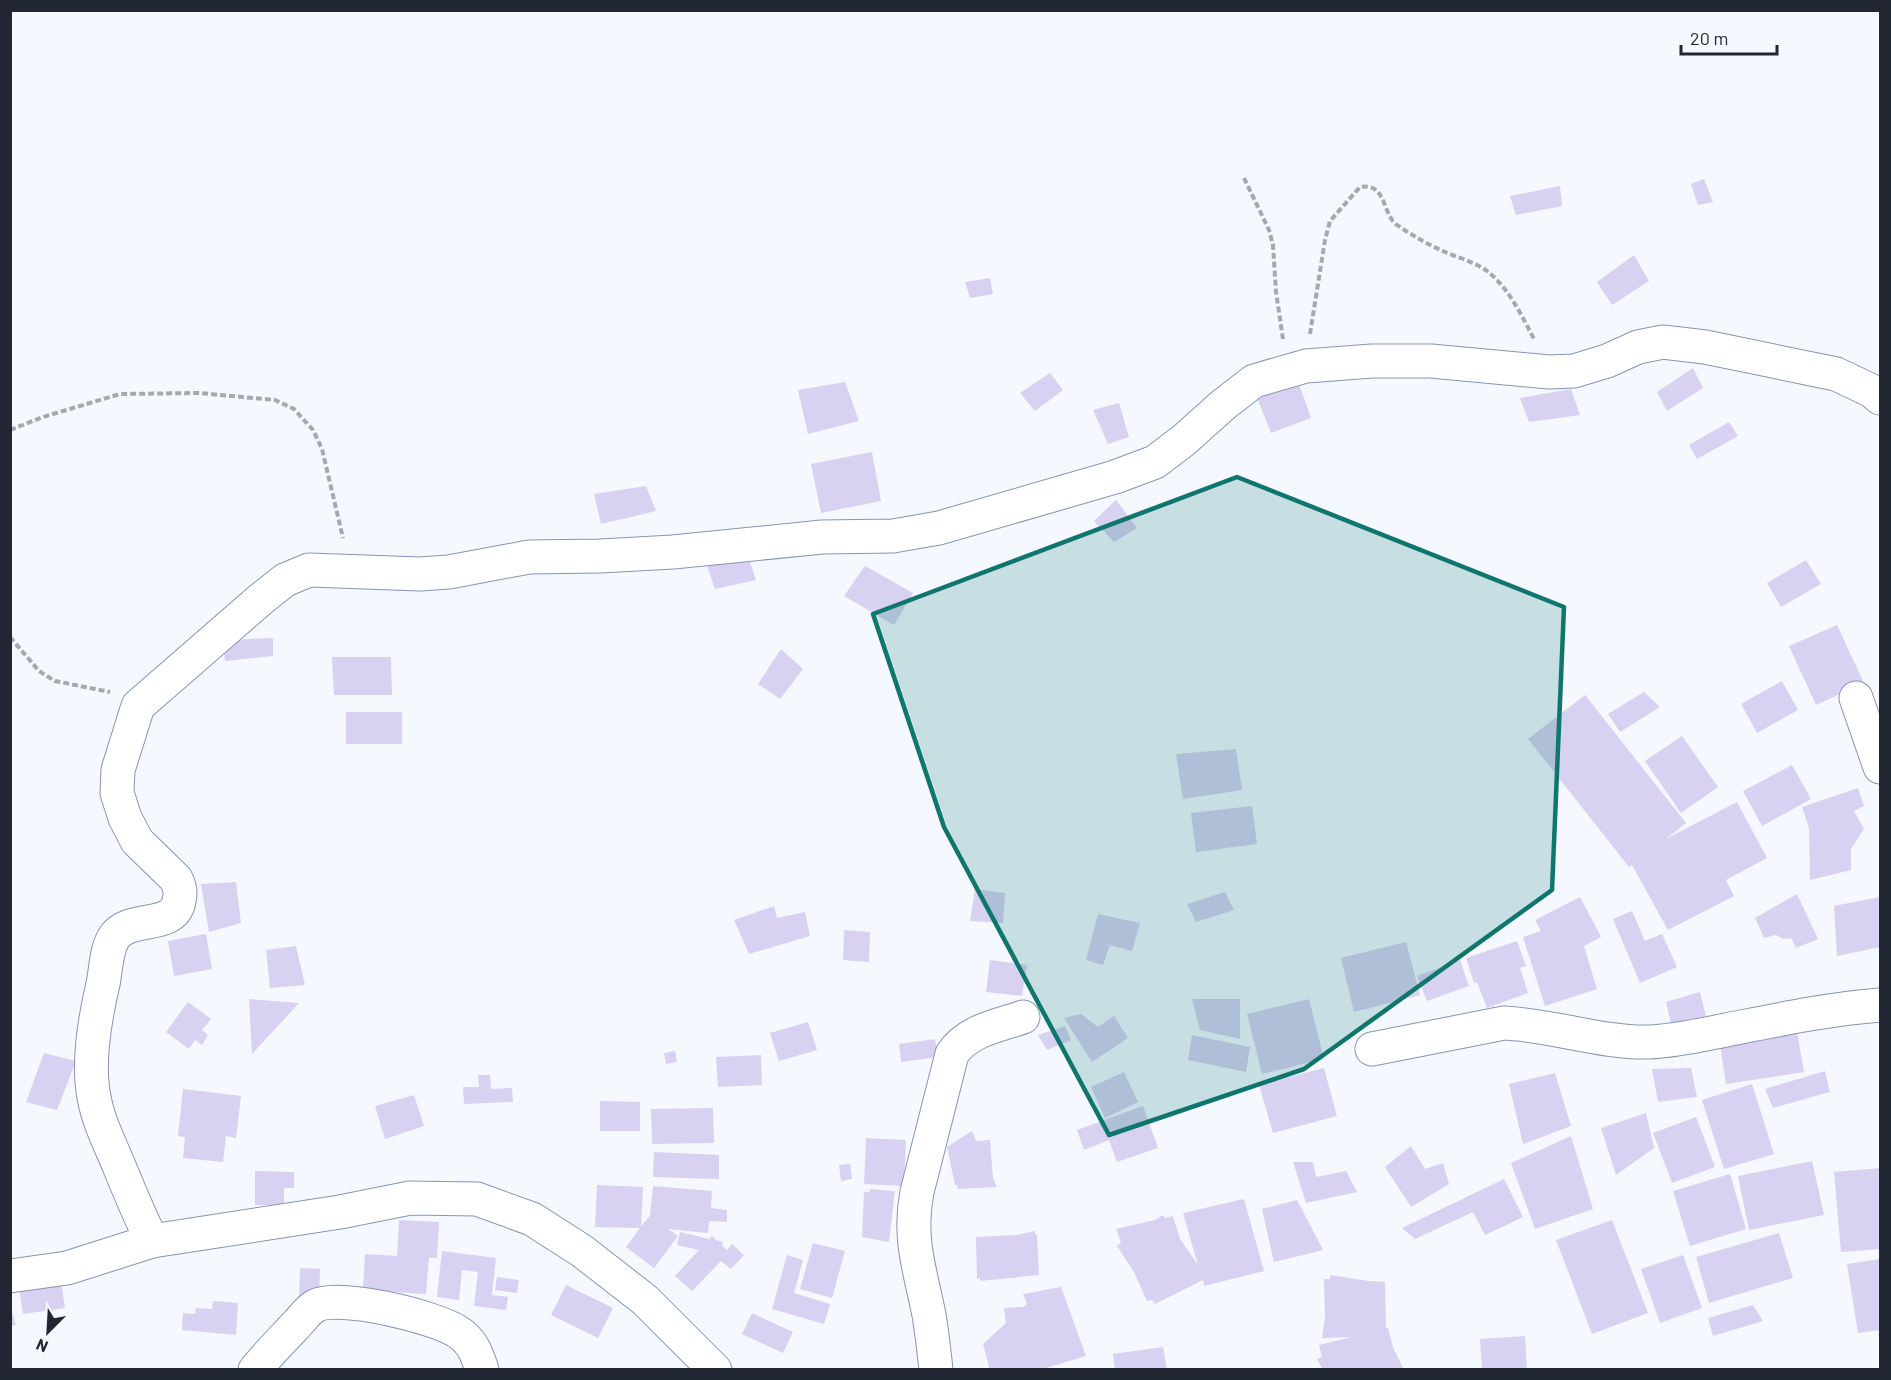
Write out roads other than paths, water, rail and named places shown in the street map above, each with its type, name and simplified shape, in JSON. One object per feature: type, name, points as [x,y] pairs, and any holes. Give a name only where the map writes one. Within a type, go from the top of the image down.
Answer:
[{"type":"street","points":[[152,1240],[134,1205],[99,1120],[93,1095],[92,1076],[96,1013],[111,946],[116,935],[131,926],[171,915],[176,911],[180,886],[176,879],[137,841],[125,818],[117,793],[118,770],[138,706],[285,580],[297,573],[309,570],[420,574],[449,572],[529,557],[673,552],[822,537],[893,536],[939,528],[1115,477],[1155,462],[1254,381],[1297,368],[1372,361],[1431,361],[1549,372],[1574,371],[1607,361],[1638,347],[1663,342],[1705,347],[1836,374],[1881,398]]},
{"type":"street","points":[[1856,698],[1881,767]]},
{"type":"street","points":[[1372,1049],[1504,1023],[1612,1039],[1676,1040],[1797,1016],[1881,1005]]},
{"type":"street","points":[[936,1370],[929,1317],[913,1244],[913,1213],[917,1192],[952,1054],[958,1044],[968,1036],[1023,1017]]},
{"type":"street","points":[[10,1276],[66,1268],[152,1240],[339,1212],[410,1198],[477,1199],[532,1219],[582,1251],[645,1300],[715,1370]]},
{"type":"street","points":[[255,1370],[315,1306],[329,1301],[358,1303],[443,1324],[468,1340],[477,1352],[482,1370]]}]
